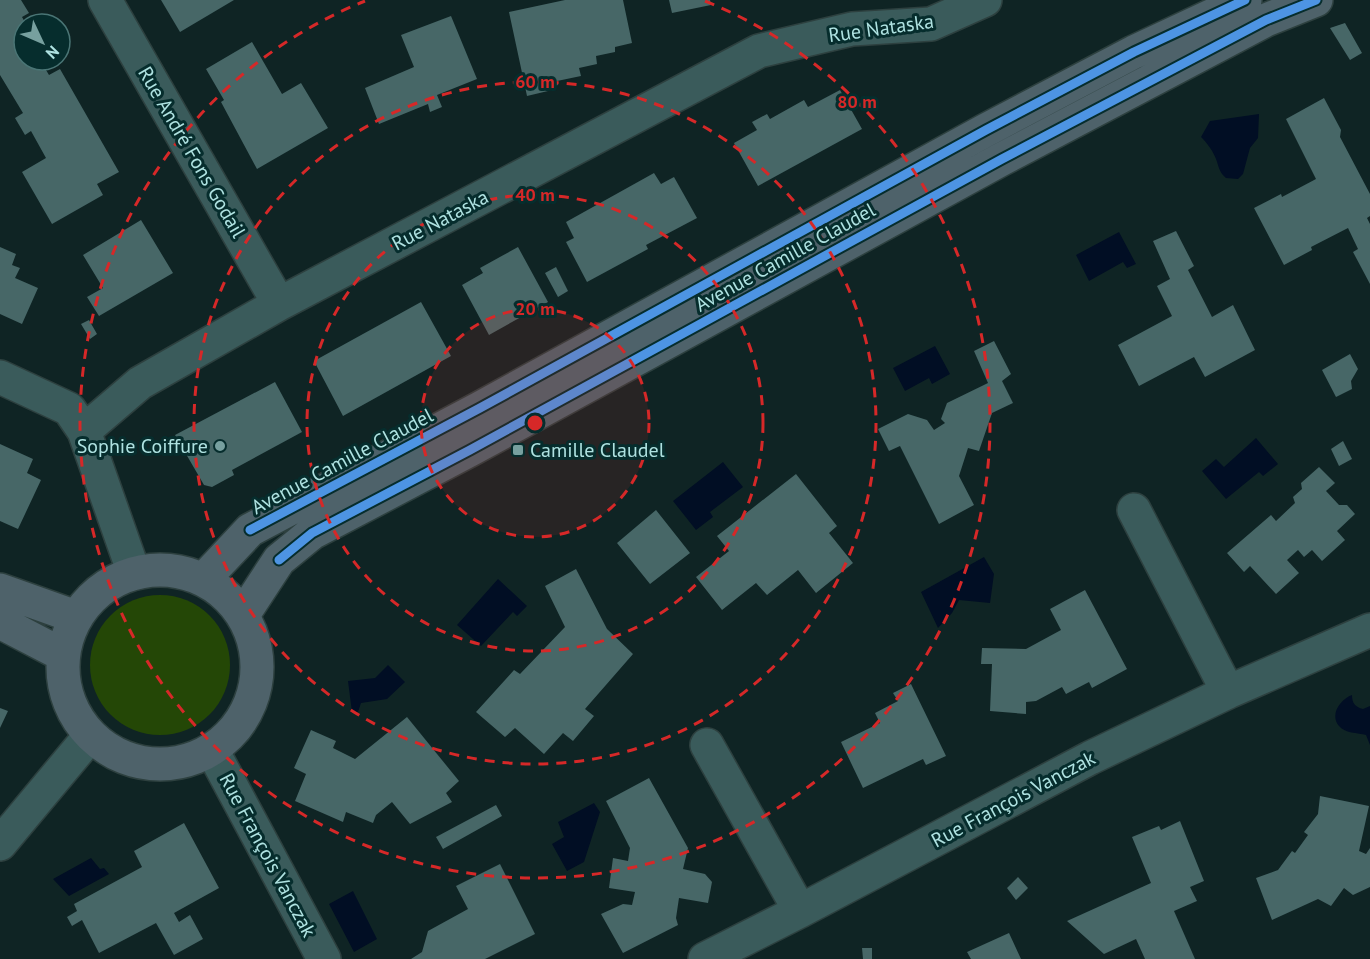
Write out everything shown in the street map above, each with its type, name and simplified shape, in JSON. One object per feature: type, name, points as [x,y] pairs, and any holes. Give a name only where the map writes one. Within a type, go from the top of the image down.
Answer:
[{"type":"main road","name":"Avenue Camille Claudel","points":[[204,579],[250,530],[480,408],[986,130],[1134,52],[1245,0]]},
{"type":"main road","name":"Avenue Camille Claudel","points":[[243,615],[279,560],[312,533],[481,445],[1002,159],[1266,20],[1316,0]]},
{"type":"main road","points":[[169,570],[204,579],[226,594],[243,615],[254,638],[258,663],[255,689],[247,713],[232,734],[212,750],[181,762],[148,764],[127,759],[107,749],[90,736],[77,718],[68,699],[63,677],[63,656],[76,617],[91,598],[111,583],[134,573],[169,570]]},
{"type":"main road","points":[[0,590],[76,617]]},
{"type":"main road","points":[[0,622],[63,656]]},
{"type":"street","name":"Rue André Fons Godail","points":[[105,0],[279,304]]},
{"type":"street","name":"Rue Nataska","points":[[84,431],[140,382],[279,304],[759,51],[852,29],[931,24],[986,0]]},
{"type":"street","points":[[0,377],[69,409],[84,431],[134,573]]},
{"type":"street","points":[[1134,510],[1228,692]]},
{"type":"street","name":"Rue François Vanczak","points":[[705,959],[800,912],[1090,758],[1228,692],[1370,630]]},
{"type":"street","points":[[0,844],[90,736]]},
{"type":"street","points":[[707,745],[800,912]]},
{"type":"street","name":"Rue François Vanczak","points":[[212,750],[324,959]]},
{"type":"green space","points":[[160,595],[187,600],[210,615],[225,638],[230,665],[225,692],[210,715],[187,730],[160,735],[133,730],[110,715],[95,692],[90,665],[95,638],[110,615],[133,600]]},
{"type":"water","points":[[1259,114],[1258,138],[1250,148],[1243,174],[1238,179],[1226,178],[1212,150],[1201,137],[1210,121]]},
{"type":"water","points":[[1119,232],[1136,264],[1127,268],[1123,262],[1089,281],[1076,255]]},
{"type":"water","points":[[935,346],[950,374],[932,384],[929,378],[905,391],[893,368]]},
{"type":"water","points":[[1256,438],[1278,464],[1263,476],[1259,472],[1226,499],[1202,471],[1216,459],[1224,467]]},
{"type":"water","points":[[723,462],[743,487],[710,512],[713,517],[696,530],[673,501]]},
{"type":"water","points":[[984,557],[994,574],[990,603],[959,600],[952,613],[938,628],[921,592]]},
{"type":"water","points":[[498,579],[527,606],[517,616],[513,612],[481,646],[457,625]]},
{"type":"water","points":[[388,665],[405,682],[387,699],[361,703],[358,712],[352,712],[348,681],[375,678]]},
{"type":"water","points":[[1352,695],[1356,706],[1363,709],[1370,706],[1370,745],[1366,735],[1344,730],[1336,721],[1338,708]]},
{"type":"water","points":[[594,803],[600,812],[584,862],[567,871],[552,844],[564,837],[558,822]]},
{"type":"water","points":[[91,858],[100,869],[104,868],[109,874],[69,896],[53,879]]},
{"type":"water","points":[[353,891],[377,939],[354,952],[329,904]]},
{"type":"building","points":[[0,0],[21,0],[28,12],[12,12],[12,72],[47,72],[49,75],[62,72],[119,172],[97,184],[103,195],[52,224],[22,172],[46,158],[31,131],[25,135],[15,118],[23,113],[0,75]]},
{"type":"building","points":[[161,0],[234,0],[180,32]]},
{"type":"building","points":[[565,0],[623,0],[632,43],[615,47],[615,52],[596,56],[597,64],[579,68],[581,76],[557,81],[558,85],[547,88],[548,91],[527,96],[509,12]]},
{"type":"building","points":[[669,0],[710,0],[711,5],[672,13]]},
{"type":"building","points":[[451,16],[477,79],[437,95],[442,107],[430,112],[428,104],[379,124],[365,88],[414,67],[401,35]]},
{"type":"building","points":[[1345,23],[1362,53],[1350,60],[1330,28]]},
{"type":"building","points":[[252,42],[282,94],[301,83],[328,128],[257,169],[221,102],[224,100],[206,69]]},
{"type":"building","points":[[840,90],[862,129],[758,186],[734,143],[757,130],[752,122],[767,114],[770,119],[804,100],[808,107]]},
{"type":"building","points":[[1324,98],[1341,130],[1340,137],[1370,194],[1370,216],[1367,218],[1370,224],[1370,284],[1353,252],[1358,249],[1348,228],[1311,247],[1312,250],[1284,265],[1254,208],[1281,194],[1282,197],[1316,179],[1286,119]]},
{"type":"building","points":[[654,173],[661,184],[674,177],[697,218],[646,245],[648,249],[587,282],[566,242],[574,238],[566,222]]},
{"type":"building","points":[[141,220],[173,273],[99,316],[87,297],[103,288],[83,255]]},
{"type":"building","points":[[1176,231],[1194,266],[1188,270],[1212,317],[1233,305],[1255,350],[1205,377],[1194,357],[1139,386],[1118,345],[1172,316],[1157,286],[1170,279],[1153,241]]},
{"type":"building","points":[[0,247],[16,254],[12,265],[20,268],[15,278],[38,288],[22,324],[0,314]]},
{"type":"building","points":[[518,247],[548,302],[489,335],[462,285],[483,273],[480,268]]},
{"type":"building","points":[[556,267],[568,291],[558,297],[545,273]]},
{"type":"building","points":[[421,302],[451,356],[343,416],[314,361]]},
{"type":"building","points":[[89,320],[97,334],[90,339],[81,324]]},
{"type":"building","points":[[994,341],[1011,374],[1002,381],[1013,403],[992,413],[979,451],[968,448],[959,476],[974,505],[939,524],[900,446],[889,451],[878,429],[908,414],[927,420],[934,430],[945,423],[941,419],[947,403],[988,383],[974,351]]},
{"type":"building","points":[[1350,354],[1358,369],[1351,381],[1352,389],[1336,397],[1322,370]]},
{"type":"building","points":[[275,382],[302,432],[232,470],[234,475],[212,487],[204,485],[175,435]]},
{"type":"building","points":[[1343,441],[1352,459],[1339,466],[1331,449]]},
{"type":"building","points":[[0,444],[33,459],[27,473],[41,480],[18,529],[0,521]]},
{"type":"building","points":[[1319,467],[1335,483],[1326,491],[1339,505],[1347,505],[1355,514],[1337,531],[1345,540],[1322,561],[1312,550],[1304,557],[1298,550],[1287,560],[1299,573],[1276,594],[1250,566],[1244,572],[1227,553],[1271,515],[1276,521],[1295,503],[1293,497],[1302,489],[1301,483]]},
{"type":"building","points":[[796,474],[837,526],[829,533],[853,563],[816,593],[798,570],[767,595],[756,583],[722,610],[696,577],[729,551],[717,536]]},
{"type":"building","points":[[656,510],[690,553],[650,584],[617,543]]},
{"type":"building","points":[[576,569],[607,629],[633,654],[585,709],[594,716],[573,741],[563,733],[544,754],[515,728],[505,737],[476,712],[514,670],[520,674],[565,627],[545,586]]},
{"type":"building","points":[[1085,590],[1127,669],[1092,688],[1089,682],[1066,694],[1062,687],[1036,701],[1026,702],[1026,714],[990,711],[992,664],[981,664],[982,648],[1026,649],[1061,630],[1050,609]]},
{"type":"building","points":[[911,684],[946,756],[926,765],[923,759],[863,788],[841,742],[880,723],[875,713],[898,701],[893,693]]},
{"type":"building","points":[[0,708],[8,711],[0,728]]},
{"type":"building","points":[[407,717],[459,781],[446,793],[452,802],[410,824],[392,802],[376,815],[373,823],[346,812],[343,822],[295,801],[306,774],[294,768],[311,730],[336,741],[333,748],[355,759]]},
{"type":"building","points":[[649,778],[688,848],[683,869],[705,874],[712,882],[708,903],[679,898],[676,918],[678,925],[623,953],[601,914],[623,904],[632,905],[635,892],[609,888],[613,858],[628,861],[630,848],[606,801]]},
{"type":"building","points":[[1320,796],[1369,806],[1359,851],[1366,854],[1370,848],[1370,887],[1353,895],[1344,888],[1331,906],[1318,899],[1272,920],[1256,878],[1278,870],[1292,851],[1295,853],[1308,835],[1304,832],[1318,814]]},
{"type":"building","points":[[496,805],[502,816],[443,849],[436,837]]},
{"type":"building","points":[[1180,821],[1204,881],[1190,887],[1197,901],[1174,911],[1195,959],[1145,959],[1136,939],[1104,954],[1067,921],[1151,883],[1132,837],[1159,826],[1161,830]]},
{"type":"building","points":[[184,823],[219,888],[174,913],[179,922],[190,915],[203,939],[174,955],[156,923],[99,953],[82,920],[72,926],[67,917],[77,911],[74,904],[142,867],[134,851]]},
{"type":"building","points":[[500,864],[535,934],[485,959],[411,959],[422,952],[428,931],[468,909],[456,886]]},
{"type":"building","points":[[1018,877],[1028,888],[1016,900],[1007,888]]},
{"type":"building","points":[[1009,933],[1021,959],[971,959],[967,952]]},
{"type":"building","points":[[862,948],[872,948],[872,959],[863,959]]},
{"type":"cycle path","points":[[250,530],[480,408],[986,130],[1134,52],[1245,0]]},
{"type":"cycle path","points":[[279,560],[312,533],[470,450],[1002,159],[1266,20],[1316,0]]},
{"type":"place","name":"Sophie Coiffure","points":[[220,446]]},
{"type":"place","name":"Camille Claudel","points":[[518,450]]}]
